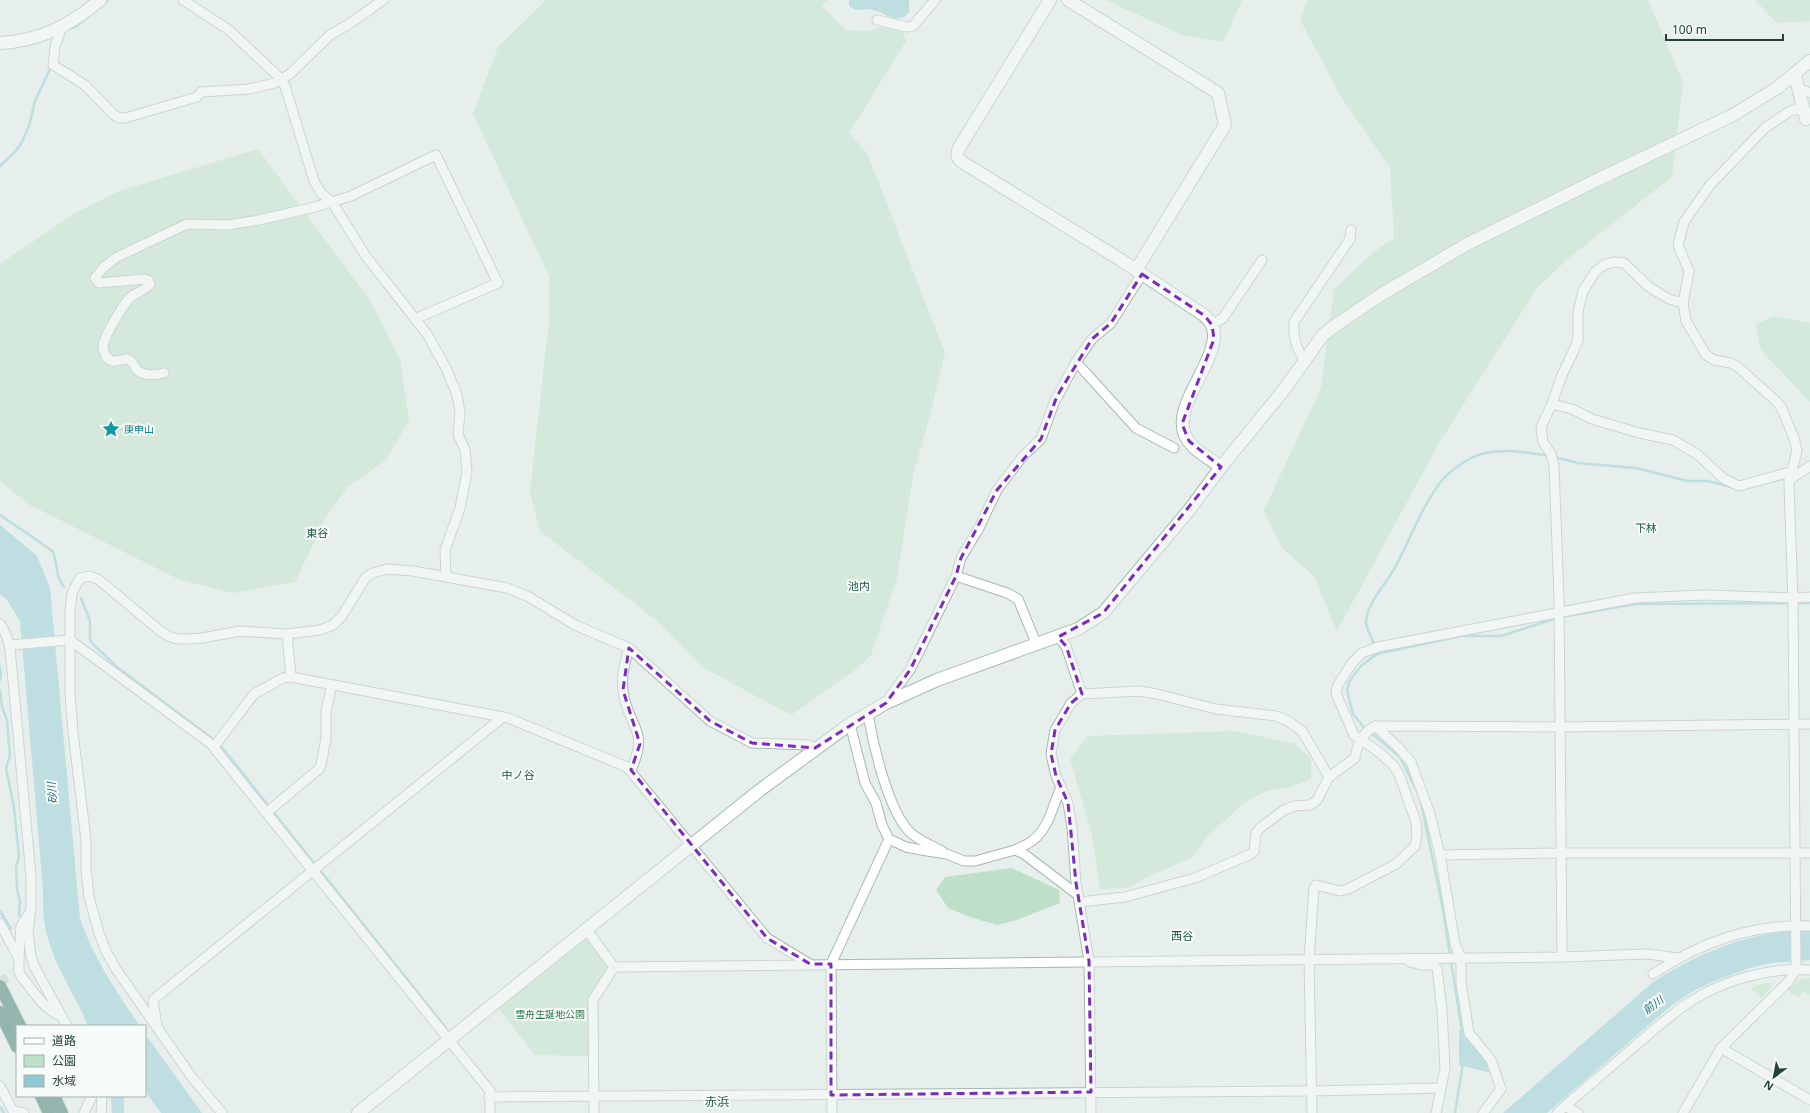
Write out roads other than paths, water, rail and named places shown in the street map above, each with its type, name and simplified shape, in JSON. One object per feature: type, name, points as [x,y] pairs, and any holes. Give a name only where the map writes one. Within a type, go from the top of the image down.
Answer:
[{"type":"highway","points":[[0,986],[20,1025]]},
{"type":"highway","points":[[0,1012],[16,1045]]},
{"type":"street","points":[[0,43],[35,37],[62,28],[80,17],[100,0]]},
{"type":"street","points":[[183,0],[229,30],[281,79],[285,86],[314,181],[321,193],[332,202],[365,255],[436,348],[448,370],[457,395],[460,412],[458,434],[463,444],[466,456],[467,472],[463,497],[445,550],[446,577]]},
{"type":"street","points":[[62,28],[55,46],[53,65],[82,83],[114,116],[125,118],[197,97],[201,92],[249,89],[275,83],[290,74],[330,35],[349,24],[383,0]]},
{"type":"street","points":[[877,20],[907,27],[913,26],[935,0]]},
{"type":"street","points":[[1050,0],[959,148],[957,153],[958,158],[962,162],[1198,309],[1212,325],[1214,339],[1211,350],[1184,413],[1182,424],[1184,434],[1189,441],[1221,467]]},
{"type":"street","points":[[886,703],[910,670],[956,576],[961,558],[979,528],[996,490],[1023,456],[1041,439],[1054,403],[1076,362],[1092,339],[1111,323],[1225,125],[1218,93],[1068,0]]},
{"type":"street","points":[[358,1113],[690,845],[815,748],[850,724],[886,703],[937,680],[1078,629],[1103,613],[1190,509],[1221,467],[1283,391],[1323,335],[1332,327],[1382,294],[1469,243],[1733,115],[1761,99],[1795,75],[1810,61]]},
{"type":"street","points":[[1684,1113],[1721,1048],[1789,981],[1796,967],[1793,602],[1790,476],[1796,457],[1796,445],[1781,407],[1772,396],[1738,367],[1731,363],[1714,360],[1706,355],[1686,321],[1683,304],[1689,272],[1678,245],[1684,222],[1710,185],[1765,128],[1790,111],[1805,114],[1795,75]]},
{"type":"street","points":[[1798,88],[1810,93]]},
{"type":"street","points":[[164,373],[154,375],[146,374],[138,370],[135,365],[127,359],[112,361],[107,358],[103,347],[104,340],[130,298],[150,284],[148,280],[144,279],[99,283],[95,278],[104,267],[117,257],[187,224],[227,225],[260,220],[332,202],[351,196],[436,155],[498,283],[415,319]]},
{"type":"street","points":[[1305,360],[1301,355],[1293,333],[1294,322],[1350,239],[1350,230]]},
{"type":"street","points":[[1212,325],[1223,318],[1262,260]]},
{"type":"street","points":[[1562,957],[1559,616],[1554,466],[1543,442],[1541,427],[1578,340],[1578,312],[1583,291],[1595,272],[1604,265],[1613,262],[1624,264],[1649,287],[1669,299],[1683,304]]},
{"type":"street","points":[[1076,362],[1136,428],[1174,448]]},
{"type":"street","points":[[1552,404],[1572,409],[1592,419],[1639,433],[1673,440],[1697,454],[1724,479],[1738,486],[1790,476],[1810,466]]},
{"type":"street","points":[[222,1113],[191,1076],[135,998],[106,951],[93,915],[89,897],[86,869],[86,840],[70,693],[68,641],[72,593],[80,578],[89,576],[98,579],[159,630],[168,636],[177,639],[202,638],[249,630],[287,634],[320,630],[333,625],[346,610],[366,577],[380,570],[388,569],[414,571],[507,588],[529,598],[575,625],[629,648],[710,721],[744,740],[752,743],[808,745],[815,748]]},
{"type":"street","points":[[956,576],[1007,592],[1018,599],[1036,643]]},
{"type":"street","points":[[1810,597],[1793,602],[1705,595],[1635,598],[1559,616],[1375,648],[1362,653],[1352,663],[1338,685],[1336,691],[1354,735],[1368,732],[1559,726],[1810,724]]},
{"type":"street","points":[[0,624],[12,645],[30,876],[30,912],[28,932],[31,956],[34,966],[60,1016],[66,1025]]},
{"type":"street","points":[[287,634],[291,677]]},
{"type":"street","points":[[1058,637],[1066,646],[1082,694]]},
{"type":"street","points":[[12,645],[68,641],[214,748],[269,810],[313,872],[490,1091],[490,1113]]},
{"type":"street","points":[[629,648],[624,664],[623,690],[627,709],[639,734],[640,744],[637,757],[631,770]]},
{"type":"street","points":[[214,748],[254,694],[283,678],[291,677],[504,717],[631,770],[690,845],[767,938],[810,964]]},
{"type":"street","points":[[269,810],[319,769],[326,738],[326,710],[332,685]]},
{"type":"street","points":[[1091,1113],[1089,961],[1076,884],[1072,827],[1068,803],[1052,764],[1052,742],[1055,730],[1071,703],[1082,694],[1139,692],[1157,694],[1216,709],[1276,716],[1292,723],[1302,731],[1328,777]]},
{"type":"street","points":[[868,714],[881,773],[904,826],[912,835],[947,854],[964,861],[975,861],[1015,850],[1031,841],[1040,834],[1046,824],[1061,787]]},
{"type":"street","points":[[157,1028],[153,1002],[154,999],[504,717]]},
{"type":"street","points":[[850,724],[865,783],[876,803],[882,825],[889,839],[906,847],[927,852],[947,854]]},
{"type":"street","points":[[1015,850],[1024,854],[1079,898],[1126,897],[1195,878],[1251,854],[1254,851],[1256,833],[1260,828],[1289,808],[1310,805],[1317,800],[1328,777],[1355,758],[1357,744],[1368,732]]},
{"type":"street","points":[[1368,732],[1397,746],[1411,762],[1430,814],[1440,855],[1455,944],[1454,958],[1461,982],[1469,1033],[1491,1060],[1501,1089],[1483,1113]]},
{"type":"street","points":[[1312,1113],[1309,959],[1314,888],[1316,885],[1340,891],[1348,889],[1396,864],[1415,846],[1417,834],[1416,822],[1398,774],[1393,766],[1380,753],[1368,732]]},
{"type":"street","points":[[832,1113],[831,964],[889,839]]},
{"type":"street","points":[[1440,855],[1560,853],[1810,853]]},
{"type":"street","points":[[30,912],[21,926],[19,937],[19,959],[16,974],[51,1012],[60,1016]]},
{"type":"street","points":[[0,923],[19,959]]},
{"type":"street","points":[[1653,974],[1678,958],[1736,934],[1766,927],[1810,926]]},
{"type":"street","points":[[586,929],[614,967]]},
{"type":"street","points":[[614,967],[1562,957],[1647,954],[1678,958]]},
{"type":"street","points":[[1409,958],[1410,962],[1420,965],[1433,965],[1437,968],[1442,1010],[1444,1068],[1442,1088],[1436,1113]]},
{"type":"street","points":[[594,1113],[593,1000],[614,967]]},
{"type":"street","points":[[1557,1113],[1688,1003],[1724,985],[1775,970],[1796,967],[1810,970]]},
{"type":"street","points":[[1721,1048],[1810,1100]]},
{"type":"street","points":[[0,1086],[13,1111],[24,1113]]},
{"type":"street","points":[[489,1097],[1312,1091],[1442,1088]]},
{"type":"street","points":[[84,1113],[92,1097]]},
{"type":"street","points":[[101,1113],[102,1097]]},
{"type":"street","points":[[1565,1106],[1578,1113]]},
{"type":"water","points":[[849,0],[909,0],[909,12],[904,17],[894,19],[870,9],[855,10],[849,6]]},
{"type":"water","name":"砂川","points":[[0,525],[37,556],[50,588],[80,919],[106,974],[139,1025],[88,1025],[60,970],[47,935],[43,907],[43,889],[20,621],[7,600],[0,594]]},
{"type":"water","name":"前川","points":[[1789,931],[1810,931],[1810,960],[1771,963],[1750,968],[1695,990],[1671,1006],[1547,1113],[1503,1113],[1652,983],[1670,972],[1707,953],[1727,945],[1768,934]]},
{"type":"water","points":[[1459,1030],[1465,1030],[1468,1039],[1486,1059],[1491,1073],[1459,1065]]},
{"type":"water","points":[[146,1035],[202,1113],[161,1113],[146,1092]]},
{"type":"water","points":[[111,1097],[124,1097],[124,1113],[112,1113]]},
{"type":"waterway","points":[[104,4],[108,0]]},
{"type":"waterway","points":[[67,30],[77,26],[89,16]]},
{"type":"waterway","points":[[0,166],[21,144],[29,126],[35,101],[51,67]]},
{"type":"waterway","points":[[1375,646],[1366,623],[1370,606],[1394,569],[1423,510],[1436,488],[1444,478],[1457,467],[1480,454],[1510,451],[1549,456]]},
{"type":"waterway","points":[[1554,457],[1578,463],[1636,468],[1687,481],[1708,481],[1738,489]]},
{"type":"waterway","points":[[1775,481],[1782,479]]},
{"type":"waterway","points":[[0,515],[53,552],[59,579],[64,587]]},
{"type":"waterway","points":[[81,598],[90,621],[90,640],[93,644],[117,667],[213,739]]},
{"type":"waterway","points":[[1562,617],[1636,604],[1810,603]]},
{"type":"waterway","points":[[1417,791],[1400,757],[1363,726],[1353,714],[1347,691],[1349,682],[1361,666],[1377,654],[1461,636],[1501,636],[1557,618]]},
{"type":"waterway","points":[[0,667],[0,680]]},
{"type":"waterway","points":[[0,690],[2,707],[7,720],[10,756],[6,768],[14,807],[19,857],[16,867],[17,890],[20,901],[19,916]]},
{"type":"waterway","points":[[221,746],[314,863]]},
{"type":"waterway","points":[[1421,803],[1442,904],[1462,1032]]},
{"type":"waterway","points":[[320,870],[446,1028]]},
{"type":"waterway","points":[[0,911],[11,929]]},
{"type":"waterway","points":[[1455,1113],[1463,1063]]},
{"type":"waterway","points":[[0,1107],[4,1113]]},
{"type":"tunnel","points":[[0,982],[12,975]]},
{"type":"place","name":"庚申山","points":[[111,429]]},
{"type":"district","name":"下林","points":[[1646,528]]},
{"type":"district","name":"東谷","points":[[317,533]]},
{"type":"district","name":"池内","points":[[859,586]]},
{"type":"district","name":"中ノ谷","points":[[518,775]]},
{"type":"district","name":"西谷","points":[[1182,936]]},
{"type":"district","name":"赤浜","points":[[717,1102]]},
{"type":"park label","name":"雪舟生誕地公園","points":[[550,1014]]}]
